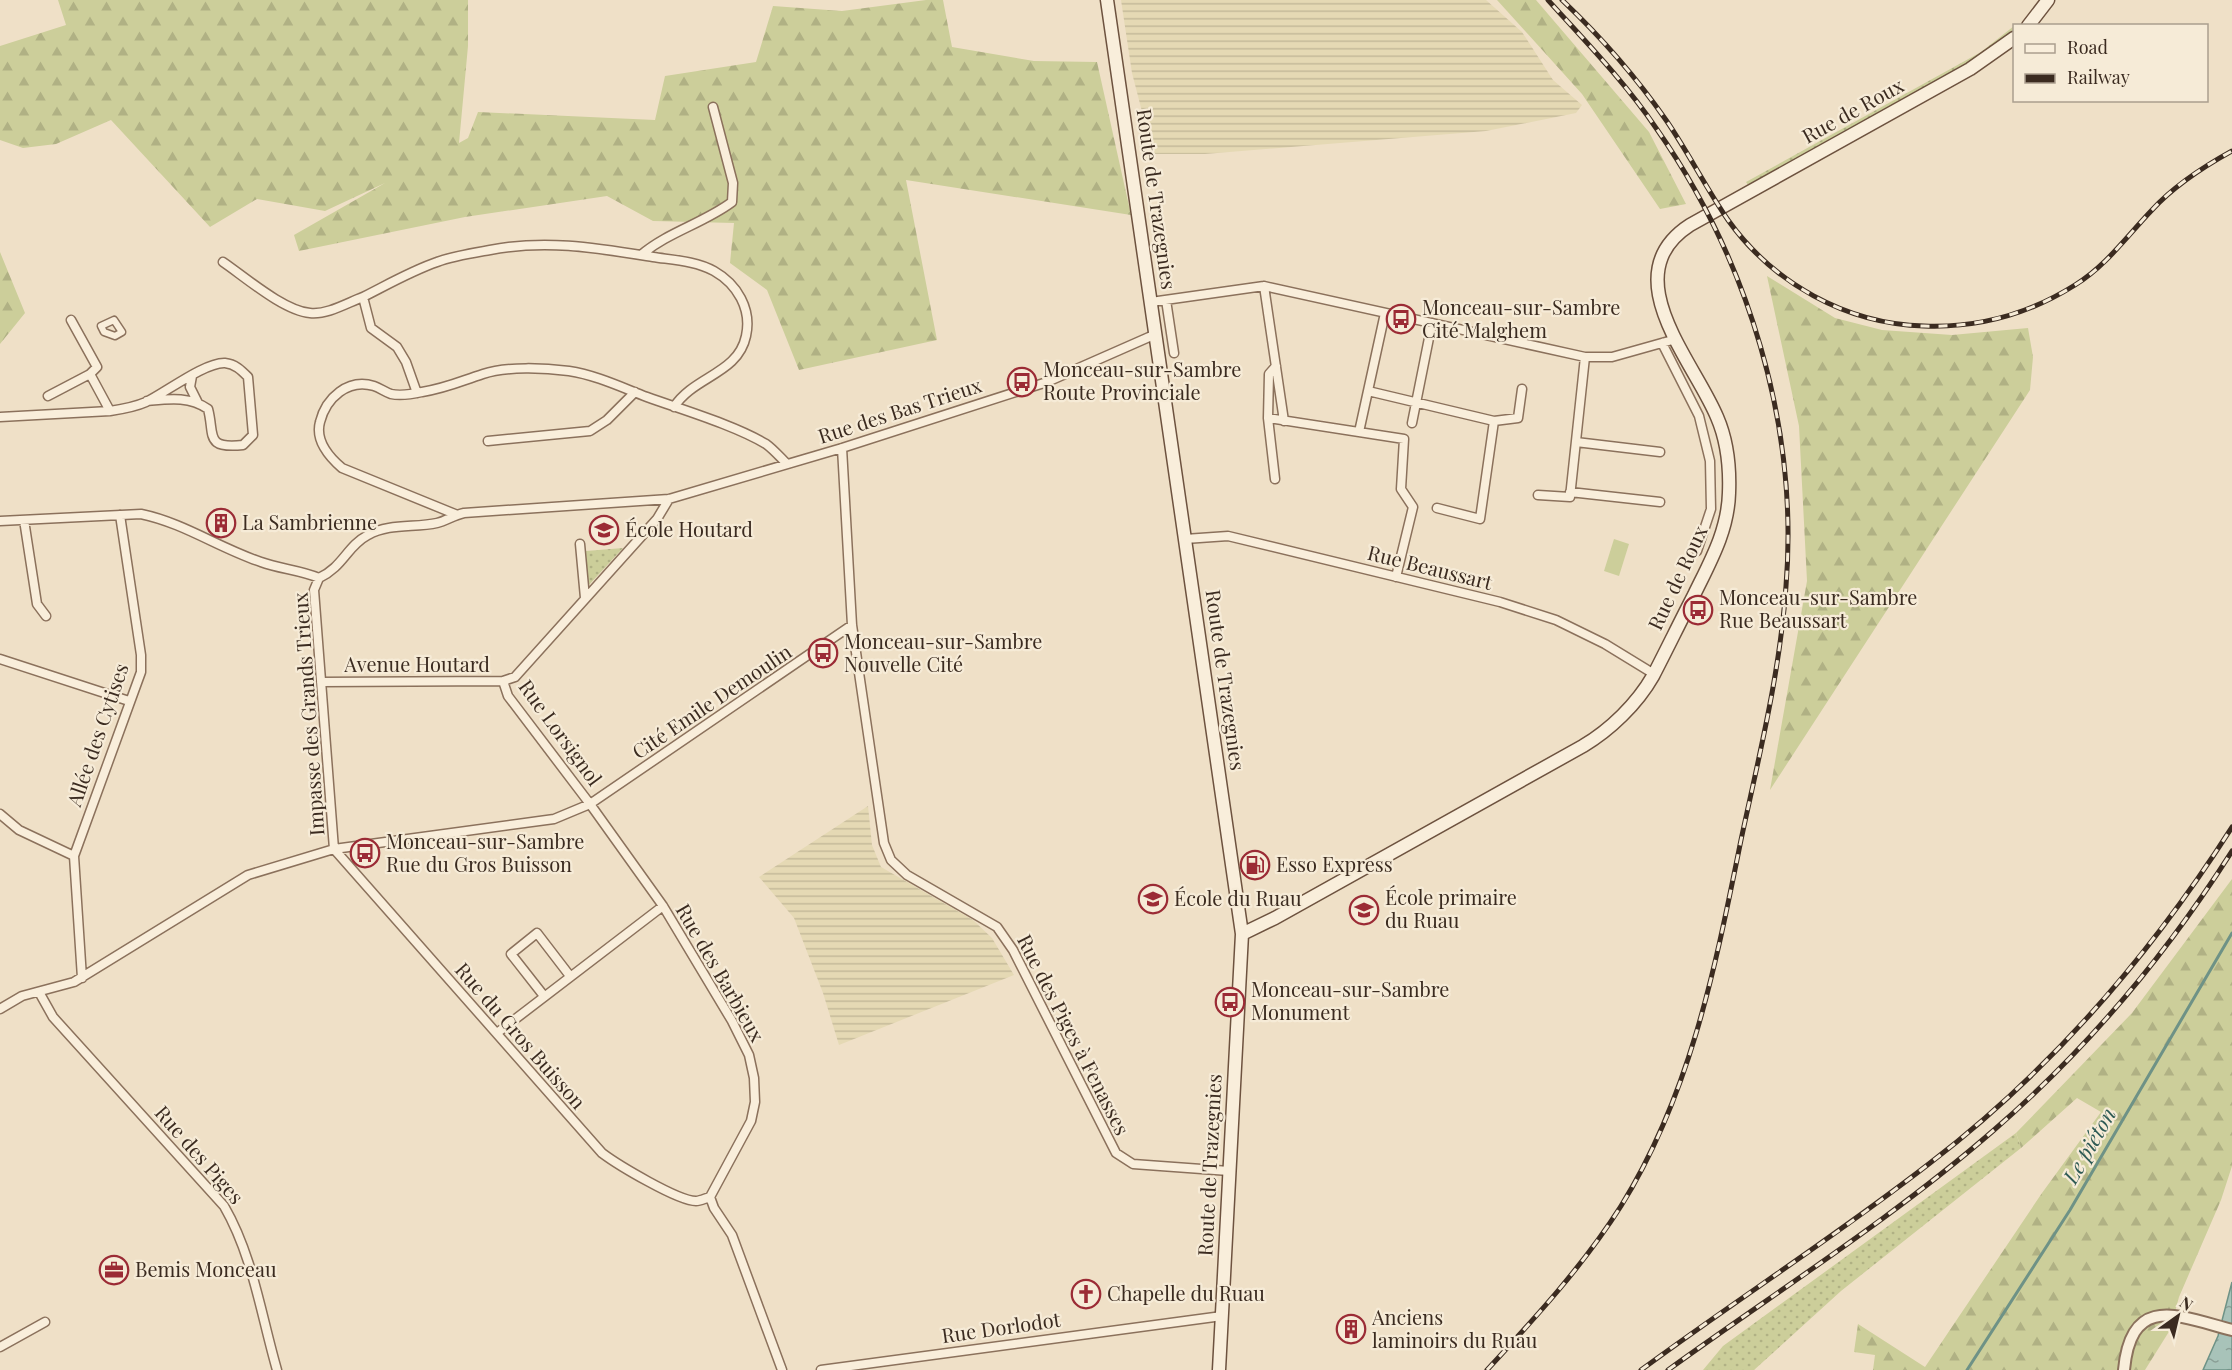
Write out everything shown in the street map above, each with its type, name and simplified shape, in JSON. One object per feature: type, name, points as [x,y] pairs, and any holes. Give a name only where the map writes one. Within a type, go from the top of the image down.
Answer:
[{"type":"main road","name":"Route de Trazegnies","points":[[1107,0],[1242,934],[1219,1370]]},
{"type":"main road","points":[[2030,24],[2048,0]]},
{"type":"main road","name":"Rue de Roux","points":[[1242,934],[1254,930],[1583,746],[1598,736],[1642,693],[1654,674],[1719,544],[1729,498],[1727,455],[1720,424],[1660,306],[1657,280],[1664,254],[1676,235],[1737,198],[1979,63],[2013,39]]},
{"type":"street","points":[[641,255],[656,243],[716,214],[732,202],[734,183],[713,108]]},
{"type":"street","points":[[223,262],[292,309],[312,314],[363,297],[438,262],[527,244],[591,247],[692,263],[712,270],[728,280],[742,299],[747,318],[747,334],[743,347],[735,359],[682,395],[674,406]]},
{"type":"street","points":[[1151,302],[1264,286],[1585,357],[1612,357],[1676,339]]},
{"type":"street","points":[[1264,286],[1284,421]]},
{"type":"street","points":[[363,297],[371,328],[397,347],[406,362],[417,393]]},
{"type":"street","points":[[1166,300],[1174,353]]},
{"type":"street","points":[[1359,432],[1385,313]]},
{"type":"street","points":[[48,396],[90,374],[97,367],[71,320]]},
{"type":"street","points":[[1412,423],[1432,323]]},
{"type":"street","name":"Rue des Bas Trieux","points":[[455,514],[669,498],[842,448],[1047,382],[1156,334]]},
{"type":"street","name":"Rue de Roux","points":[[1662,343],[1699,416],[1710,461],[1711,509],[1697,551]]},
{"type":"street","points":[[1538,495],[1570,497],[1585,357]]},
{"type":"street","points":[[0,417],[110,411],[147,401],[173,398],[198,403],[208,409],[211,435],[217,442],[229,447],[243,445],[253,435],[248,377],[238,367],[224,363],[209,367],[147,401]]},
{"type":"street","points":[[1275,479],[1268,418],[1269,374],[1276,366]]},
{"type":"street","points":[[455,514],[342,468],[328,456],[319,426],[323,410],[332,397],[357,384],[373,386],[391,394],[417,393],[445,388],[485,373],[526,369],[571,372],[674,406],[767,445],[786,463]]},
{"type":"street","points":[[90,374],[110,411]]},
{"type":"street","points":[[192,376],[190,387],[198,403]]},
{"type":"street","points":[[1368,392],[1494,421],[1518,418],[1522,389]]},
{"type":"street","points":[[488,441],[590,431],[607,420],[635,392]]},
{"type":"street","points":[[1268,418],[1404,439],[1401,489],[1413,507],[1396,577]]},
{"type":"street","points":[[1437,508],[1480,519],[1494,421]]},
{"type":"street","points":[[1576,442],[1660,452]]},
{"type":"street","name":"Rue des Piges à Fenasses","points":[[842,448],[852,625],[884,843],[891,860],[907,874],[997,927],[1013,950],[1116,1153],[1133,1164],[1229,1172]]},
{"type":"street","points":[[1570,492],[1660,502]]},
{"type":"street","name":"Avenue Houtard","points":[[321,682],[503,681],[515,676],[657,519],[669,498]]},
{"type":"street","points":[[0,521],[141,514],[161,518],[261,562],[319,578],[336,568],[368,534],[382,529],[438,523],[455,514]]},
{"type":"street","name":"Allée des Cytises","points":[[74,856],[141,672],[141,655],[120,515]]},
{"type":"street","points":[[24,520],[37,604],[46,616]]},
{"type":"street","name":"Rue Beaussart","points":[[1185,540],[1228,536],[1500,602],[1556,620],[1605,644],[1654,674]]},
{"type":"street","points":[[580,544],[585,598]]},
{"type":"street","name":"Impasse des Grands Trieux","points":[[319,578],[314,590],[334,849]]},
{"type":"street","name":"Cité Emile Demoulin","points":[[0,1009],[22,996],[82,978],[248,875],[334,849],[554,819],[590,804],[852,625]]},
{"type":"street","points":[[0,659],[129,701]]},
{"type":"street","name":"Rue Lorsignol","points":[[503,681],[508,696],[590,804]]},
{"type":"street","name":"Rue des Barbieux","points":[[590,804],[663,906],[744,1042],[749,1055],[754,1078],[755,1102],[751,1121],[710,1197]]},
{"type":"street","points":[[0,814],[19,830],[74,856],[82,978]]},
{"type":"street","name":"Rue du Gros Buisson","points":[[334,849],[602,1153],[622,1168],[684,1198],[697,1202],[710,1197]]},
{"type":"street","points":[[496,1033],[663,906]]},
{"type":"street","points":[[544,996],[511,954],[537,933],[570,976]]},
{"type":"street","name":"Rue des Piges","points":[[39,992],[53,1017],[224,1206],[245,1249],[277,1370]]},
{"type":"street","points":[[710,1197],[714,1208],[732,1235],[782,1370]]},
{"type":"street","points":[[2124,1370],[2128,1347],[2136,1328],[2142,1321],[2170,1315],[2232,1330]]},
{"type":"street","name":"Rue Dorlodot","points":[[820,1370],[1222,1316]]},
{"type":"street","points":[[0,1347],[45,1322]]},
{"type":"shaded area","points":[[1121,0],[1486,0],[1522,32],[1553,80],[1582,105],[1576,113],[1486,131],[1205,154],[1153,154],[1132,73]]},
{"type":"shaded area","points":[[868,806],[872,845],[881,867],[973,920],[992,938],[1014,975],[839,1045],[823,993],[794,918],[759,877]]},
{"type":"green space","points":[[58,0],[468,0],[468,46],[459,143],[468,138],[478,112],[655,120],[665,76],[756,62],[773,6],[842,11],[926,0],[943,0],[952,47],[1034,61],[1097,62],[1131,215],[906,180],[937,340],[799,370],[767,290],[730,263],[734,223],[653,221],[607,196],[465,217],[299,251],[294,235],[385,183],[325,211],[257,199],[210,227],[111,120],[56,144],[23,148],[0,140],[0,46],[66,25]]},
{"type":"green space","points":[[1497,0],[1536,0],[1649,132],[1686,204],[1660,209],[1582,94]]},
{"type":"green space","points":[[2013,27],[2013,32],[1967,64],[1748,185],[1746,182],[1981,52]]},
{"type":"green space","points":[[0,252],[25,313],[0,344]]},
{"type":"green space","points":[[1767,276],[1835,318],[1882,330],[1952,335],[2028,328],[2033,357],[2030,390],[1770,790],[1807,581],[1799,426]]},
{"type":"green space","points":[[1614,539],[1629,544],[1619,576],[1604,571]]},
{"type":"green space","points":[[623,548],[587,587],[586,551]]},
{"type":"green space","points":[[2232,879],[2232,1166],[2221,1200],[2179,1297],[2170,1330],[2145,1370],[1873,1370],[1875,1355],[1854,1352],[1858,1324],[1925,1367],[2042,1193],[2101,1112],[2077,1098],[2021,1148],[2016,1133],[2132,1013]]},
{"type":"green space","points":[[2016,1133],[2021,1148],[1841,1291],[1754,1370],[1703,1370],[1723,1346]]},
{"type":"water","points":[[2232,1282],[2232,1370],[2203,1370],[2218,1336]]},
{"type":"waterway","name":"Le piéton","points":[[1967,1370],[2070,1210],[2232,933]]},
{"type":"railway","points":[[1487,1370],[1575,1271],[1606,1228],[1645,1163],[1666,1119],[1698,1029],[1721,935],[1774,682],[1786,586],[1788,526],[1784,465],[1775,405],[1760,346],[1741,288],[1717,232],[1689,179],[1656,128],[1618,78],[1548,0]]},
{"type":"railway","points":[[1562,0],[1617,57],[1642,88],[1674,132],[1728,220],[1746,243],[1789,281],[1814,296],[1867,317],[1924,326],[1963,325],[2002,317],[2039,304],[2075,285],[2097,269],[2170,192],[2200,170],[2232,151]]},
{"type":"railway","points":[[1641,1370],[1894,1190],[1974,1127],[2016,1090],[2096,1008],[2132,965],[2168,920],[2232,827]]},
{"type":"railway","points":[[1668,1370],[1834,1254],[1915,1194],[1955,1163],[2028,1099],[2123,1000],[2180,927],[2232,851]]},
{"type":"place","name":"Monceau-sur-Sambre Cité Malghem","points":[[1401,319]]},
{"type":"place","name":"Monceau-sur-Sambre Route Provinciale","points":[[1022,382]]},
{"type":"place","name":"La Sambrienne","points":[[221,523]]},
{"type":"place","name":"École Houtard","points":[[604,530]]},
{"type":"place","name":"Monceau-sur-Sambre Rue Beaussart","points":[[1698,610]]},
{"type":"place","name":"Monceau-sur-Sambre Nouvelle Cité","points":[[823,653]]},
{"type":"place","name":"Monceau-sur-Sambre Rue du Gros Buisson","points":[[365,853]]},
{"type":"place","name":"Esso Express","points":[[1255,865]]},
{"type":"place","name":"École du Ruau","points":[[1153,899]]},
{"type":"place","name":"École primaire du Ruau","points":[[1364,910]]},
{"type":"place","name":"Monceau-sur-Sambre Monument","points":[[1230,1002]]},
{"type":"place","name":"Bemis Monceau","points":[[114,1270]]},
{"type":"place","name":"Chapelle du Ruau","points":[[1086,1294]]},
{"type":"place","name":"Anciens laminoirs du Ruau","points":[[1351,1329]]}]
